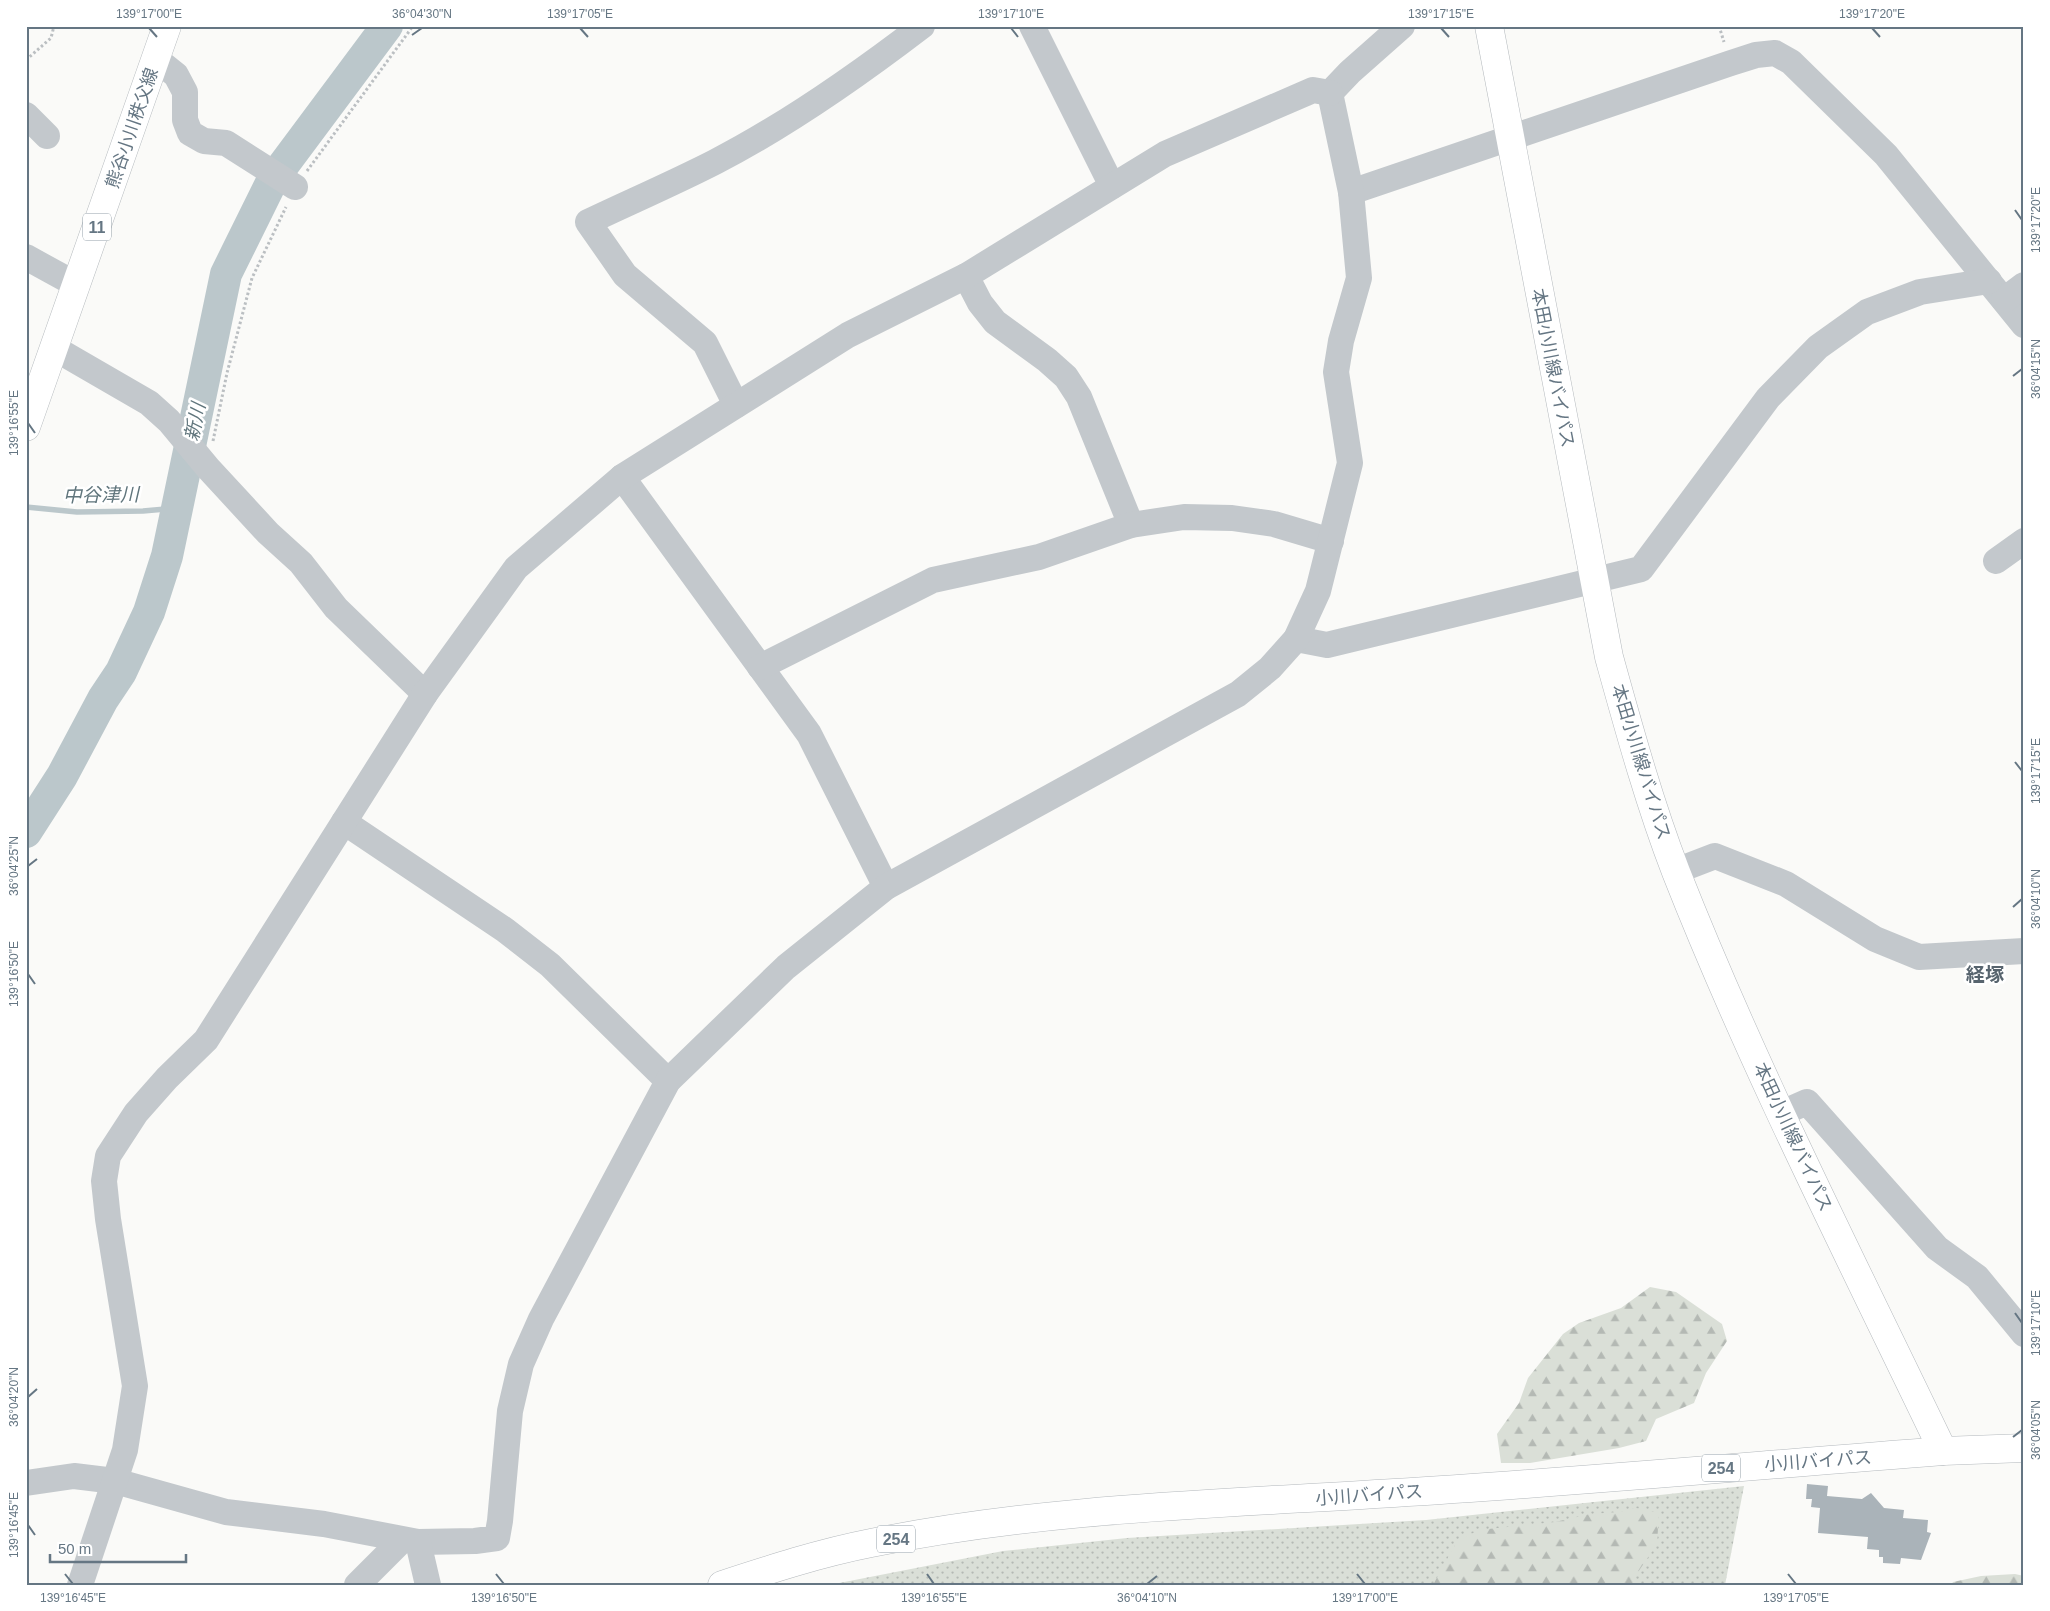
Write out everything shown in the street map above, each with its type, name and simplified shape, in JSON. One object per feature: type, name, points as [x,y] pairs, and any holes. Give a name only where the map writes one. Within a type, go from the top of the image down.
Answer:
[{"type":"main road","name":"熊谷小川秩父線","points":[[26,428],[167,26]]},
{"type":"main road","name":"本田小川線バイパス","points":[[1489,26],[1609,657],[1636,756],[1676,871],[1731,1002],[1943,1451]]},
{"type":"main road","name":"小川バイパス","points":[[722,1585],[792,1562],[871,1543],[1075,1513],[1418,1492],[1943,1451],[2024,1448]]},
{"type":"street","points":[[736,405],[705,343],[625,275],[588,222],[724,157],[788,119],[872,65],[922,26]]},
{"type":"street","points":[[1032,26],[1112,186]]},
{"type":"street","points":[[1330,94],[1350,72],[1402,26]]},
{"type":"street","points":[[1351,192],[1756,55],[1776,53],[1791,62],[1886,154],[2005,289],[2024,325]]},
{"type":"street","points":[[156,59],[176,75],[185,92],[185,120],[190,133],[204,141],[226,143],[295,187]]},
{"type":"street","points":[[80,1585],[125,1450],[134,1386],[108,1219],[104,1181],[108,1156],[136,1113],[167,1078],[206,1040],[425,694],[516,568],[622,477],[848,335],[966,276],[1165,154],[1313,90],[1330,94]]},
{"type":"street","points":[[26,1483],[74,1476],[114,1481],[226,1512],[324,1524],[410,1541],[475,1541],[497,1538],[510,1411],[521,1364],[541,1319],[668,1081],[786,967],[886,887],[1238,694],[1270,668],[1296,639],[1318,591],[1350,463],[1336,372],[1341,341],[1359,278],[1351,192],[1330,94]]},
{"type":"street","points":[[26,115],[47,136]]},
{"type":"street","points":[[26,257],[77,284]]},
{"type":"street","points":[[966,276],[980,303],[995,322],[1047,360],[1066,377],[1079,398],[1131,525]]},
{"type":"street","points":[[1296,639],[1327,644],[1641,568],[1768,398],[1818,347],[1867,312],[1920,292],[2005,289]]},
{"type":"street","points":[[54,348],[149,403],[169,421],[208,468],[268,533],[302,564],[336,608],[425,694]]},
{"type":"street","points":[[622,477],[809,734],[886,887]]},
{"type":"street","points":[[760,667],[933,580],[1039,557],[1131,525],[1184,517],[1232,518],[1274,524],[1331,541]]},
{"type":"street","points":[[1996,561],[2024,540]]},
{"type":"street","points":[[344,822],[474,908],[550,966],[668,1081]]},
{"type":"street","points":[[1676,871],[1715,856],[1786,884],[1875,939],[1918,957],[2024,951]]},
{"type":"street","points":[[1782,1113],[1807,1102],[1937,1248],[1977,1278],[2024,1334]]},
{"type":"street","points":[[356,1585],[410,1541]]},
{"type":"street","points":[[410,1541],[428,1585]]},
{"type":"path","points":[[26,60],[51,38],[54,26]]},
{"type":"path","points":[[208,468],[227,373],[252,278],[295,187],[412,26]]},
{"type":"green space","points":[[1650,1287],[1676,1292],[1722,1324],[1727,1341],[1706,1373],[1694,1403],[1656,1419],[1646,1441],[1619,1448],[1530,1463],[1501,1463],[1497,1434],[1519,1403],[1528,1378],[1563,1334],[1579,1323],[1621,1308]]},
{"type":"green space","points":[[1744,1486],[1725,1585],[829,1585],[1003,1551],[1127,1538],[1426,1520]]},
{"type":"green space","points":[[1636,1508],[1659,1513],[1657,1544],[1636,1575],[1634,1585],[1433,1585],[1457,1541],[1479,1530],[1555,1522],[1590,1514],[1619,1512]]},
{"type":"green space","points":[[2015,1574],[2024,1576],[2024,1585],[1951,1585],[1953,1582],[1981,1576]]},
{"type":"building","points":[[1807,1484],[1828,1486],[1827,1496],[1862,1499],[1871,1493],[1884,1508],[1904,1510],[1903,1518],[1928,1520],[1927,1532],[1931,1533],[1921,1560],[1901,1558],[1900,1564],[1883,1563],[1883,1557],[1879,1557],[1879,1550],[1867,1549],[1868,1537],[1818,1533],[1820,1508],[1811,1507],[1812,1499],[1806,1499]]},
{"type":"waterway","name":"新川","points":[[26,832],[62,776],[103,699],[121,672],[149,612],[167,556],[226,274],[273,179],[387,26]]},
{"type":"waterway","name":"中谷津川","points":[[26,507],[77,512],[143,511],[177,508]]},
{"type":"district","name":"経塚","points":[[1985,974]]}]
